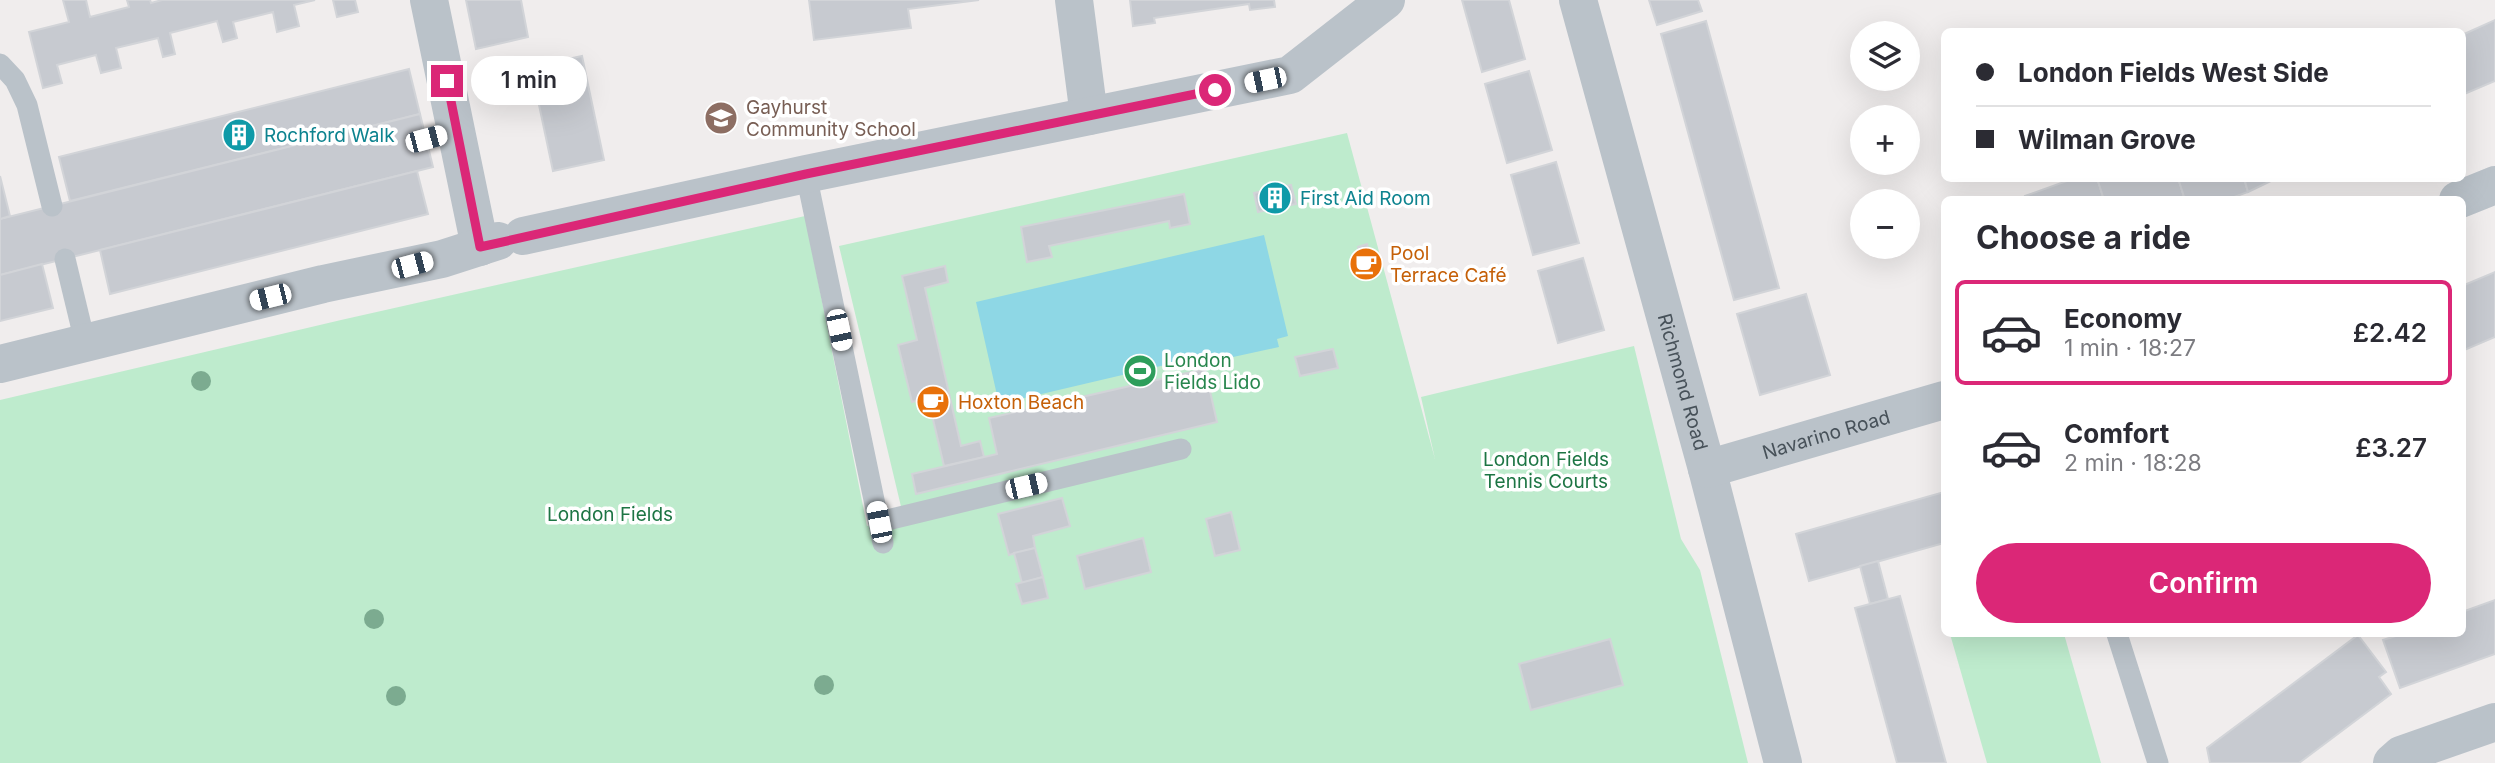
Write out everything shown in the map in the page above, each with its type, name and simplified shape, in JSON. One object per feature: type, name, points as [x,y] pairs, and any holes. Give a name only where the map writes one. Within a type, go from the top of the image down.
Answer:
[{"type":"street","points":[[429,0],[442,135],[500,241]]},
{"type":"street","points":[[1073,0],[1089,116]]},
{"type":"street","points":[[0,364],[323,284],[442,259],[500,241],[806,174],[1290,75],[1386,0]]},
{"type":"street","name":"Richmond Road","points":[[1578,0],[1707,469],[1783,763]]},
{"type":"street","points":[[2466,197],[2495,185]]},
{"type":"street","name":"Navarino Road","points":[[1707,469],[1941,401]]},
{"type":"street","points":[[2392,763],[2400,755],[2495,722]]},
{"type":"lane","points":[[0,65],[15,80],[27,105],[52,206]]},
{"type":"lane","points":[[806,174],[881,532],[1181,449]]},
{"type":"lane","points":[[65,259],[85,342]]},
{"type":"lane","points":[[2118,637],[2158,763]]},
{"type":"green space","name":"London Fields","points":[[1347,133],[1435,459],[1421,397],[1634,346],[1681,539],[1700,570],[1748,763],[0,763],[0,400],[805,216],[867,526],[920,512],[903,515],[839,246]]},
{"type":"green space","points":[[1951,637],[2065,637],[2101,763],[1987,763]]},
{"type":"water","points":[[1264,235],[1288,336],[1277,339],[1279,347],[1201,364],[1199,357],[999,404],[976,302]]},
{"type":"building","points":[[63,0],[86,0],[90,17],[129,7],[127,0],[150,0],[151,3],[162,0],[315,0],[294,5],[299,26],[277,32],[273,12],[233,22],[237,38],[223,42],[217,21],[170,33],[175,54],[163,57],[158,38],[116,48],[121,68],[101,73],[96,55],[57,65],[62,83],[43,88],[29,32],[69,22]]},
{"type":"building","points":[[333,0],[355,0],[358,12],[337,17]]},
{"type":"building","points":[[466,0],[521,0],[528,37],[476,49]]},
{"type":"building","points":[[809,0],[979,0],[908,9],[911,28],[814,40]]},
{"type":"building","points":[[1130,0],[1274,0],[1275,7],[1250,10],[1249,4],[1154,18],[1155,23],[1133,26]]},
{"type":"building","points":[[1462,0],[1509,0],[1525,59],[1482,72]]},
{"type":"building","points":[[1649,0],[1698,0],[1702,11],[1657,25]]},
{"type":"building","points":[[2495,20],[2495,81],[2466,93],[2466,33]]},
{"type":"building","points":[[1706,21],[1779,288],[1734,300],[1661,34]]},
{"type":"building","points":[[582,56],[604,160],[553,171],[531,67]]},
{"type":"building","name":"Rochford Walk","points":[[409,69],[420,114],[70,201],[59,157]]},
{"type":"building","points":[[1529,71],[1552,150],[1507,163],[1485,84]]},
{"type":"building","points":[[420,114],[433,167],[0,275],[0,219]]},
{"type":"building","points":[[1556,162],[1579,243],[1533,255],[1511,175]]},
{"type":"building","points":[[417,171],[428,214],[110,294],[100,250]]},
{"type":"building","points":[[0,176],[10,216],[0,219]]},
{"type":"building","points":[[2064,182],[2098,182],[2103,196],[2025,196]]},
{"type":"building","points":[[2098,182],[2179,182],[2184,196],[2103,196]]},
{"type":"building","points":[[2179,182],[2245,182],[2248,192],[2237,196],[2184,196]]},
{"type":"building","points":[[2245,182],[2269,182],[2248,192]]},
{"type":"building","name":"First Aid Room","points":[[1291,185],[1296,204],[1258,212],[1254,193]]},
{"type":"building","points":[[1184,194],[1190,224],[1170,228],[1169,221],[1049,246],[1052,257],[1027,262],[1021,227]]},
{"type":"building","name":"Pool Terrace Café","points":[[1367,244],[1376,277],[1367,279],[1359,261],[1361,256],[1358,247]]},
{"type":"building","points":[[1583,258],[1604,330],[1558,343],[1538,271]]},
{"type":"building","points":[[42,264],[53,308],[0,321],[0,275]]},
{"type":"building","points":[[945,266],[948,282],[925,288],[961,446],[980,441],[984,457],[944,466],[928,398],[912,402],[898,345],[917,340],[902,276]]},
{"type":"building","points":[[2495,272],[2495,337],[2466,349],[2466,284]]},
{"type":"building","points":[[1806,294],[1830,375],[1760,395],[1737,314]]},
{"type":"building","points":[[1333,349],[1338,368],[1300,376],[1295,357]]},
{"type":"building","points":[[1205,369],[1217,422],[916,494],[912,474],[997,454],[989,418]]},
{"type":"building","points":[[1941,493],[1941,544],[1809,581],[1796,534]]},
{"type":"building","points":[[1062,498],[1070,526],[1033,536],[1035,548],[1009,555],[998,514]]},
{"type":"building","points":[[1231,512],[1240,550],[1215,556],[1206,519]]},
{"type":"building","points":[[1143,538],[1151,572],[1085,589],[1077,556]]},
{"type":"building","points":[[1035,548],[1043,577],[1022,583],[1014,553]]},
{"type":"building","points":[[1878,561],[1888,599],[1870,604],[1860,566]]},
{"type":"building","points":[[1043,577],[1048,598],[1022,604],[1016,584]]},
{"type":"building","points":[[1900,596],[1946,763],[1897,763],[1855,608]]},
{"type":"building","points":[[2495,600],[2495,654],[2400,688],[2383,640],[2392,637],[2466,637],[2466,611]]},
{"type":"building","points":[[2355,637],[2360,637],[2386,672],[2379,677],[2391,694],[2299,763],[2210,763],[2207,748]]},
{"type":"building","points":[[1610,639],[1623,685],[1531,710],[1519,664]]},
{"type":"place","name":"Gayhurst Community School","points":[[721,118]]},
{"type":"place","name":"Rochford Walk","points":[[239,135]]},
{"type":"place","name":"First Aid Room","points":[[1275,198]]},
{"type":"place","name":"Pool Terrace Café","points":[[1366,264]]},
{"type":"place","name":"London Fields Lido","points":[[1140,371]]},
{"type":"place","name":"Hoxton Beach","points":[[933,402]]},
{"type":"route","points":[[447,81],[480,247],[806,174],[1215,90]]},
{"type":"park label","name":"London Fields Tennis Courts","points":[[1546,470]]}]
